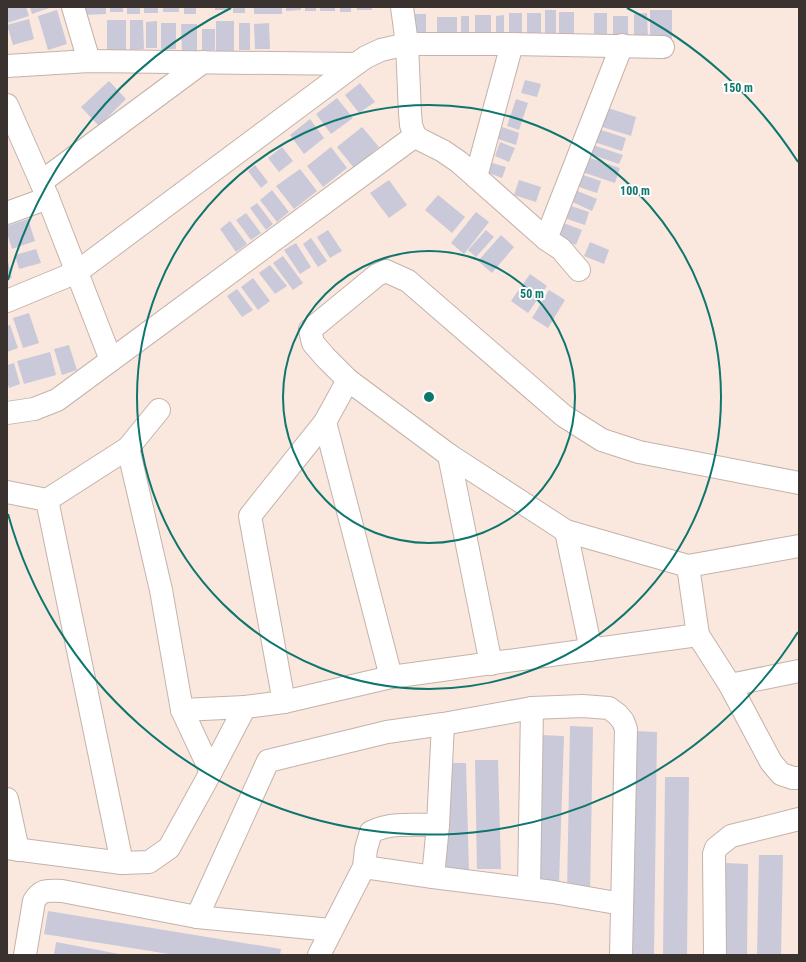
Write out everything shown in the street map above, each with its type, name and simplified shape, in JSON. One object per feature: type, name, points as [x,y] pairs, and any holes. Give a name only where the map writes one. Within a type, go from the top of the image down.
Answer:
[{"type":"street","points":[[73,7],[89,61]]},
{"type":"street","points":[[402,7],[407,44],[411,125],[415,136],[430,143],[459,162],[561,250],[579,270]]},
{"type":"street","points":[[7,300],[77,272],[356,64],[366,57],[381,50],[407,44],[622,45],[662,47]]},
{"type":"street","points":[[476,177],[512,44]]},
{"type":"street","points":[[546,238],[622,45]]},
{"type":"street","points":[[7,66],[89,61],[356,64]]},
{"type":"street","points":[[7,213],[45,190],[203,62]]},
{"type":"street","points":[[7,104],[45,190],[110,360]]},
{"type":"street","points":[[7,413],[34,409],[57,400],[415,136]]},
{"type":"street","points":[[799,482],[639,452],[602,440],[564,416],[408,281],[386,271],[377,275],[310,330],[313,343],[325,358],[348,380],[448,455],[566,531],[688,566],[799,546]]},
{"type":"street","points":[[284,702],[250,516],[325,422],[348,380]]},
{"type":"street","points":[[7,492],[48,500],[128,448],[159,410]]},
{"type":"street","points":[[325,422],[391,677]]},
{"type":"street","points":[[128,448],[161,590],[182,710],[211,772]]},
{"type":"street","points":[[448,455],[491,664]]},
{"type":"street","points":[[48,500],[122,863]]},
{"type":"street","points":[[566,531],[591,650]]},
{"type":"street","points":[[688,566],[698,635],[730,685],[771,762],[781,774],[793,778],[799,778]]},
{"type":"street","points":[[182,710],[245,707],[284,702],[391,677],[698,635]]},
{"type":"street","points":[[730,685],[799,670]]},
{"type":"street","points":[[197,917],[268,761],[387,732],[532,708],[582,706],[609,708],[618,714],[626,729],[622,904],[618,951]]},
{"type":"street","points":[[7,799],[12,849],[122,863],[149,862],[169,848],[245,707]]},
{"type":"street","points":[[529,889],[532,708]]},
{"type":"street","points":[[433,877],[438,825],[442,724]]},
{"type":"street","points":[[715,955],[714,854],[716,848],[731,836],[799,819]]},
{"type":"street","points":[[319,955],[364,867],[366,849],[371,832],[380,827],[438,825]]},
{"type":"street","points":[[364,867],[529,889],[622,904]]},
{"type":"street","points":[[25,955],[34,901],[43,891],[62,891],[197,917],[331,930]]},
{"type":"building","points":[[7,7],[26,7],[29,16],[7,23]]},
{"type":"building","points":[[30,7],[52,7],[32,14]]},
{"type":"building","points":[[84,7],[106,7],[106,14],[84,15]]},
{"type":"building","points":[[110,7],[123,7],[123,12],[110,12]]},
{"type":"building","points":[[127,7],[140,7],[140,14],[127,14]]},
{"type":"building","points":[[144,7],[158,7],[158,13],[144,13]]},
{"type":"building","points":[[163,7],[179,7],[179,12],[163,12]]},
{"type":"building","points":[[184,7],[196,7],[196,14],[184,14]]},
{"type":"building","points":[[215,7],[228,7],[228,10],[215,10]]},
{"type":"building","points":[[233,7],[245,7],[245,13],[233,13]]},
{"type":"building","points":[[254,7],[282,7],[282,14],[254,14]]},
{"type":"building","points":[[286,7],[301,7],[301,10],[286,11]]},
{"type":"building","points":[[305,7],[316,7],[316,11],[305,11]]},
{"type":"building","points":[[320,7],[335,7],[335,11],[320,11]]},
{"type":"building","points":[[340,7],[351,7],[351,12],[340,12]]},
{"type":"building","points":[[357,7],[372,7],[372,10],[357,10]]},
{"type":"building","points":[[57,10],[67,44],[48,50],[38,16]]},
{"type":"building","points":[[545,10],[556,10],[556,38],[545,38]]},
{"type":"building","points":[[650,10],[672,10],[672,42],[650,41]]},
{"type":"building","points":[[559,12],[574,12],[574,38],[559,38]]},
{"type":"building","points":[[509,13],[522,13],[522,38],[509,38]]},
{"type":"building","points":[[527,13],[541,13],[541,36],[527,36]]},
{"type":"building","points":[[594,13],[607,13],[607,39],[594,39]]},
{"type":"building","points":[[647,13],[648,39],[634,39],[634,14]]},
{"type":"building","points":[[413,14],[426,14],[426,39],[413,39]]},
{"type":"building","points":[[475,15],[491,15],[491,38],[475,38]]},
{"type":"building","points":[[504,15],[504,36],[496,36],[496,16]]},
{"type":"building","points":[[461,16],[469,16],[469,37],[461,37]]},
{"type":"building","points":[[613,16],[628,16],[628,39],[613,39]]},
{"type":"building","points":[[437,17],[457,17],[457,38],[437,38]]},
{"type":"building","points":[[29,19],[34,39],[13,45],[7,25]]},
{"type":"building","points":[[107,20],[126,20],[126,51],[107,51]]},
{"type":"building","points":[[130,20],[143,20],[144,49],[130,50]]},
{"type":"building","points":[[157,21],[157,48],[146,48],[146,22]]},
{"type":"building","points":[[216,21],[234,21],[234,53],[216,53]]},
{"type":"building","points":[[161,23],[176,23],[176,49],[161,50]]},
{"type":"building","points":[[239,23],[250,23],[250,50],[239,50]]},
{"type":"building","points":[[269,23],[270,49],[255,49],[254,24]]},
{"type":"building","points":[[181,24],[197,24],[197,51],[182,51]]},
{"type":"building","points":[[202,29],[215,29],[215,50],[202,51]]},
{"type":"building","points":[[525,80],[541,84],[537,97],[521,93]]},
{"type":"building","points":[[109,81],[126,99],[99,126],[81,107]]},
{"type":"building","points":[[360,83],[375,102],[359,113],[345,95]]},
{"type":"building","points":[[337,98],[353,118],[331,134],[316,114]]},
{"type":"building","points":[[516,99],[528,103],[519,130],[507,126]]},
{"type":"building","points":[[602,106],[636,117],[631,136],[596,125]]},
{"type":"building","points":[[310,119],[324,138],[304,154],[290,135]]},
{"type":"building","points":[[362,127],[379,147],[354,168],[337,147]]},
{"type":"building","points":[[502,127],[519,133],[516,145],[498,139]]},
{"type":"building","points":[[595,128],[626,138],[622,151],[591,141]]},
{"type":"building","points":[[500,142],[515,148],[509,162],[495,156]]},
{"type":"building","points":[[590,144],[623,155],[619,164],[587,153]]},
{"type":"building","points":[[282,147],[293,161],[279,172],[268,158]]},
{"type":"building","points":[[331,147],[347,168],[323,187],[307,166]]},
{"type":"building","points":[[587,157],[620,168],[615,183],[582,172]]},
{"type":"building","points":[[489,162],[506,167],[502,178],[486,172]]},
{"type":"building","points":[[255,165],[268,182],[261,188],[248,171]]},
{"type":"building","points":[[300,169],[317,191],[294,209],[276,186]]},
{"type":"building","points":[[583,175],[601,181],[597,193],[579,187]]},
{"type":"building","points":[[389,180],[407,205],[389,218],[370,193]]},
{"type":"building","points":[[519,180],[541,187],[536,202],[514,195]]},
{"type":"building","points":[[573,189],[597,199],[592,211],[568,200]]},
{"type":"building","points":[[272,190],[289,212],[277,222],[260,200]]},
{"type":"building","points":[[438,195],[465,217],[452,233],[425,210]]},
{"type":"building","points":[[257,203],[273,224],[266,230],[250,208]]},
{"type":"building","points":[[565,204],[589,212],[585,225],[561,217]]},
{"type":"building","points":[[476,212],[489,222],[464,254],[451,243]]},
{"type":"building","points":[[246,213],[261,233],[251,240],[236,220]]},
{"type":"building","points":[[28,219],[35,241],[12,249],[7,233],[7,226]]},
{"type":"building","points":[[230,221],[247,244],[236,252],[220,229]]},
{"type":"building","points":[[558,221],[582,230],[576,245],[552,235]]},
{"type":"building","points":[[328,230],[342,251],[330,258],[317,237]]},
{"type":"building","points":[[486,230],[494,237],[476,257],[468,250]]},
{"type":"building","points":[[501,235],[514,247],[492,273],[478,261]]},
{"type":"building","points":[[311,238],[327,261],[318,267],[303,244]]},
{"type":"building","points":[[590,242],[609,250],[604,264],[584,256]]},
{"type":"building","points":[[296,243],[311,267],[300,274],[284,250]]},
{"type":"building","points":[[36,249],[41,263],[19,269],[15,255]]},
{"type":"building","points":[[283,256],[303,283],[293,290],[273,263]]},
{"type":"building","points":[[7,262],[12,278],[7,279]]},
{"type":"building","points":[[270,265],[287,286],[275,294],[259,273]]},
{"type":"building","points":[[530,274],[547,286],[528,313],[511,301]]},
{"type":"building","points":[[253,278],[270,301],[258,310],[241,287]]},
{"type":"building","points":[[237,289],[253,310],[242,317],[227,296]]},
{"type":"building","points":[[549,290],[565,300],[548,328],[532,318]]},
{"type":"building","points":[[29,313],[39,343],[23,348],[13,318]]},
{"type":"building","points":[[10,325],[18,348],[7,352],[7,326]]},
{"type":"building","points":[[69,345],[77,370],[62,375],[54,349]]},
{"type":"building","points":[[50,352],[56,375],[24,384],[17,361]]},
{"type":"building","points":[[14,363],[20,384],[9,388],[7,381],[7,365]]},
{"type":"building","points":[[570,726],[593,727],[590,895],[567,894]]},
{"type":"building","points":[[634,731],[657,732],[654,955],[630,955]]},
{"type":"building","points":[[541,735],[564,736],[559,884],[535,883]]},
{"type":"building","points":[[475,760],[498,760],[501,869],[477,869]]},
{"type":"building","points":[[443,763],[466,763],[469,872],[445,873]]},
{"type":"building","points":[[665,777],[689,777],[687,955],[663,955]]},
{"type":"building","points":[[759,855],[783,855],[781,955],[757,955]]},
{"type":"building","points":[[725,863],[748,864],[747,955],[723,955]]},
{"type":"building","points":[[48,911],[281,949],[280,955],[175,955],[44,934]]},
{"type":"building","points":[[56,942],[119,954],[119,955],[54,955]]}]
